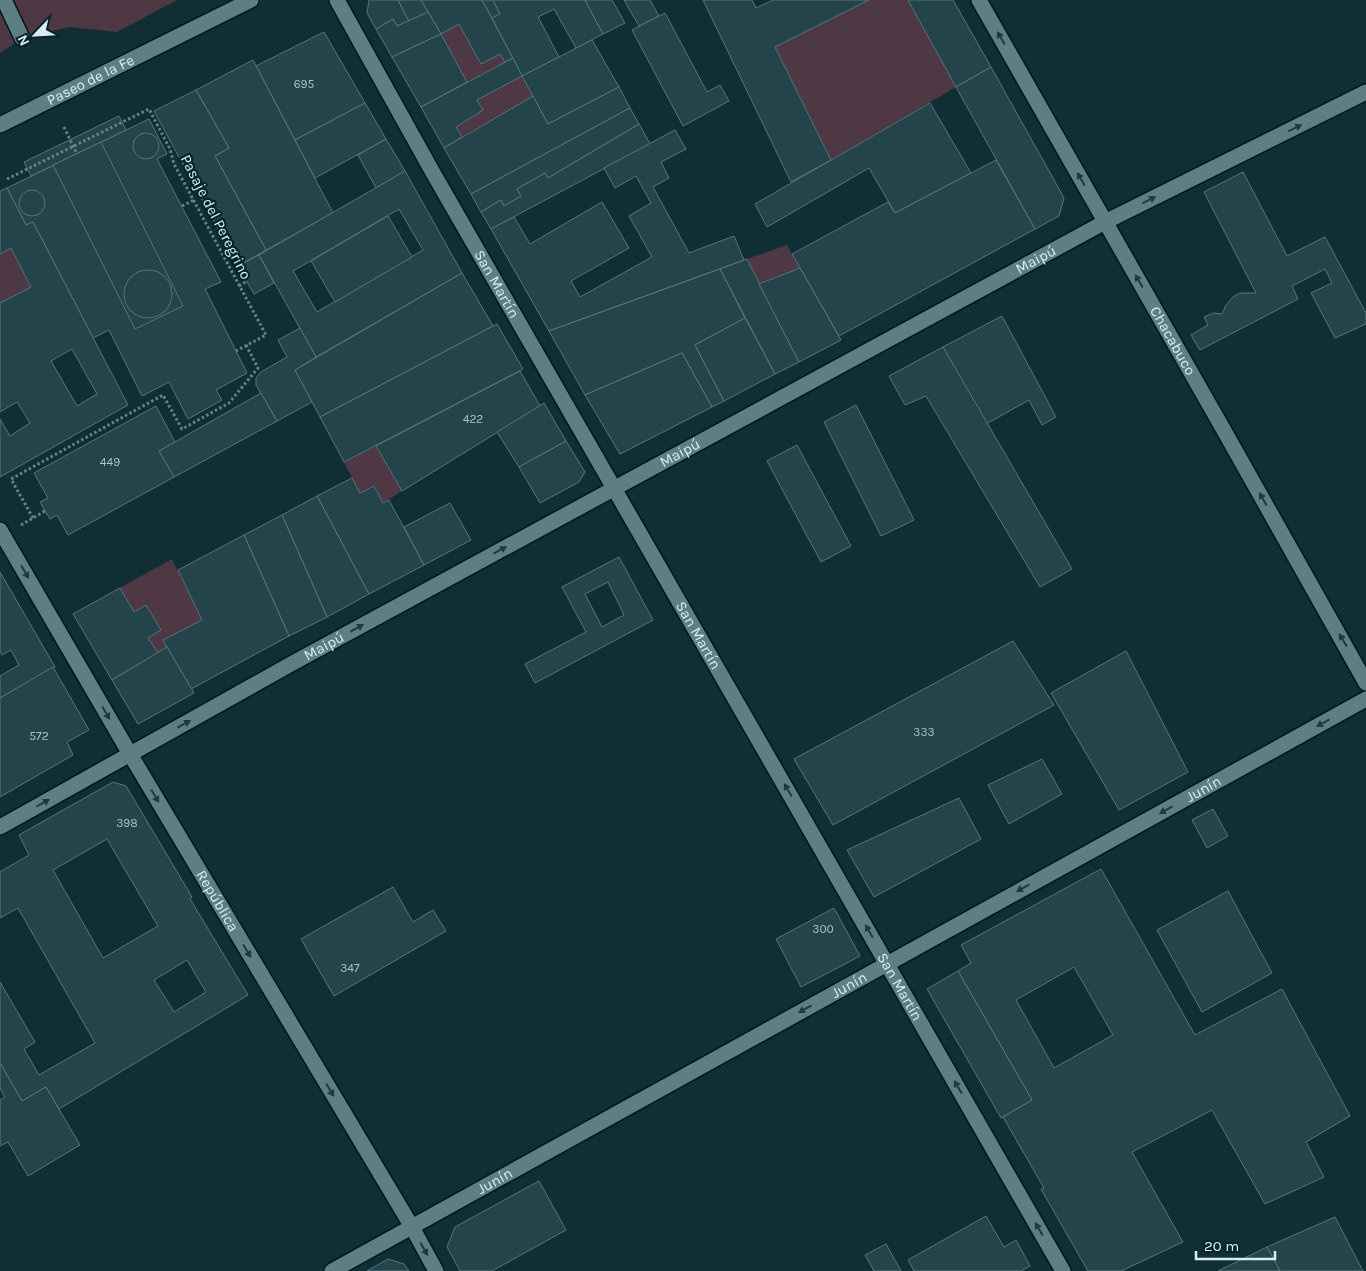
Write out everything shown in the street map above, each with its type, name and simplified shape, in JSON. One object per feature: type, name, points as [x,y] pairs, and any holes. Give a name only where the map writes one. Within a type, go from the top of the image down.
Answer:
[{"type":"street","points":[[4,0],[22,38]]},
{"type":"street","name":"Paseo de la Fe","points":[[0,125],[251,0]]},
{"type":"street","name":"San Martín","points":[[337,0],[432,171],[1063,1271]]},
{"type":"street","name":"Chacabuco","points":[[979,0],[1366,683]]},
{"type":"street","name":"Maipú","points":[[0,827],[291,664],[1106,222],[1366,92]]},
{"type":"street","name":"República","points":[[1,532],[130,754],[412,1227],[436,1271]]},
{"type":"street","name":"Junín","points":[[332,1271],[1366,699]]},
{"type":"path","name":"Pasaje del Peregrino","points":[[74,146],[149,109],[170,148],[174,164],[266,335],[246,346]]},
{"type":"path","points":[[64,127],[77,154]]},
{"type":"path","points":[[7,179],[74,146]]},
{"type":"path","points":[[182,206],[194,200]]},
{"type":"path","points":[[239,286],[247,281]]},
{"type":"path","points":[[33,518],[11,479],[163,395],[182,430],[229,403],[258,368],[246,346],[236,351]]},
{"type":"path","points":[[1,532],[45,511]]},
{"type":"shaded area","points":[[0,0],[177,0],[117,32],[69,27],[22,38],[0,53]]},
{"type":"shaded area","points":[[869,0],[908,0],[956,87],[831,160],[775,47]]},
{"type":"shaded area","points":[[459,24],[481,64],[500,54],[505,62],[467,82],[441,34]]},
{"type":"shaded area","points":[[522,76],[533,96],[462,137],[456,127],[483,110],[477,100]]},
{"type":"shaded area","points":[[787,245],[800,268],[759,284],[747,259]]},
{"type":"shaded area","points":[[11,248],[31,287],[0,303],[0,254]]},
{"type":"shaded area","points":[[376,446],[402,491],[383,503],[374,486],[360,493],[344,462]]},
{"type":"shaded area","points":[[172,559],[202,620],[163,640],[167,647],[158,653],[148,638],[161,630],[146,606],[134,612],[120,588]]},
{"type":"building","points":[[369,0],[398,0],[409,21],[397,26],[393,19],[376,29],[367,13]]},
{"type":"building","points":[[398,0],[421,0],[428,12],[409,21]]},
{"type":"building","points":[[421,0],[482,0],[513,58],[505,62],[500,54],[481,64],[459,24],[441,34]]},
{"type":"building","points":[[482,0],[493,0],[500,14],[492,18]]},
{"type":"building","points":[[493,0],[585,0],[603,34],[576,48],[554,9],[538,17],[559,57],[522,76],[492,18],[500,14]]},
{"type":"building","points":[[585,0],[612,0],[625,23],[603,34]]},
{"type":"building","points":[[624,0],[650,0],[659,16],[639,26]]},
{"type":"building","points":[[703,0],[752,0],[756,8],[773,0],[869,0],[775,47],[831,160],[791,182]]},
{"type":"building","points":[[908,0],[953,0],[991,67],[956,87]]},
{"type":"building","points":[[428,12],[441,34],[392,57],[376,29],[393,19],[397,26]]},
{"type":"building","points":[[665,13],[707,92],[720,85],[729,101],[683,126],[632,30]]},
{"type":"building","points":[[324,32],[365,103],[295,140],[256,66]]},
{"type":"building","points":[[441,34],[467,82],[421,107],[392,57]]},
{"type":"building","points":[[592,40],[619,87],[548,124],[522,76]]},
{"type":"building","points":[[513,58],[522,76],[477,100],[483,110],[456,127],[462,137],[444,148],[421,107]]},
{"type":"building","points":[[253,60],[333,213],[266,250],[215,156],[229,148],[196,90]]},
{"type":"building","points":[[991,67],[1064,198],[1059,216],[1035,229],[956,87]]},
{"type":"building","points":[[619,87],[630,108],[471,194],[444,148],[533,96],[548,124]]},
{"type":"building","points":[[196,90],[229,148],[215,156],[266,250],[238,266],[154,111]]},
{"type":"building","points":[[365,103],[386,139],[315,178],[295,140]]},
{"type":"building","points":[[930,103],[971,173],[895,213],[869,168],[767,227],[755,204]]},
{"type":"building","points":[[630,108],[639,124],[548,178],[545,173],[517,189],[521,196],[504,206],[501,200],[481,212],[471,194]]},
{"type":"building","points":[[119,116],[126,130],[31,176],[24,162]]},
{"type":"building","points":[[149,119],[167,154],[157,159],[221,282],[205,289],[247,373],[216,390],[222,400],[188,419],[169,382],[142,396],[109,330],[93,338],[33,222],[26,225],[7,188]]},
{"type":"building","points":[[639,124],[650,144],[491,229],[481,212],[501,200],[504,206],[521,196],[517,189],[545,173],[548,178]]},
{"type":"building","points":[[675,130],[686,149],[661,162],[669,178],[653,187],[689,253],[734,236],[744,260],[549,331],[491,229],[514,217],[530,244],[602,202],[629,248],[571,281],[580,297],[652,257],[629,216],[651,203],[636,176],[615,188],[604,168]]},
{"type":"building","points":[[146,133],[155,137],[159,146],[155,155],[146,159],[137,155],[133,146],[137,137]]},
{"type":"building","points":[[386,139],[405,171],[376,188],[358,155]]},
{"type":"building","points":[[101,142],[183,306],[135,329],[53,165]]},
{"type":"building","points":[[996,160],[1035,229],[839,336],[792,254],[888,202],[895,213]]},
{"type":"building","points":[[405,171],[462,273],[316,357],[259,255]],"holes":[[[399,209],[423,250],[317,312],[293,271]]]},
{"type":"building","points":[[1243,172],[1287,256],[1325,237],[1366,313],[1366,324],[1335,338],[1311,293],[1332,283],[1325,269],[1292,286],[1298,299],[1200,350],[1191,335],[1208,325],[1204,317],[1214,313],[1222,314],[1226,305],[1233,297],[1240,293],[1256,293],[1204,192]]},
{"type":"building","points":[[7,188],[26,225],[33,222],[128,405],[0,477],[0,419],[10,436],[30,423],[17,402],[0,412],[0,303],[31,287],[11,248],[0,254],[0,191]],"holes":[[[72,349],[97,394],[77,406],[51,361]]]},
{"type":"building","points":[[32,190],[41,194],[45,203],[41,212],[32,216],[23,212],[19,203],[23,194]]},
{"type":"building","points":[[388,216],[412,257],[335,302],[311,261]]},
{"type":"building","points":[[259,255],[274,283],[254,294],[238,266]]},
{"type":"building","points":[[747,259],[799,362],[775,374],[720,269]]},
{"type":"building","points":[[800,268],[841,340],[799,362],[759,284]]},
{"type":"building","points":[[720,269],[745,318],[695,345],[724,401],[712,407],[682,353],[585,395],[549,331]]},
{"type":"building","points":[[148,270],[157,272],[165,277],[170,285],[172,294],[170,303],[165,311],[157,316],[148,318],[139,316],[131,311],[126,303],[124,294],[126,285],[131,277],[139,272]]},
{"type":"building","points":[[462,273],[493,326],[320,417],[295,370]]},
{"type":"building","points":[[1002,316],[1056,417],[1042,425],[1029,400],[986,424],[943,347]]},
{"type":"building","points":[[745,318],[775,374],[724,401],[695,345]]},
{"type":"building","points":[[497,324],[523,369],[344,462],[320,417]]},
{"type":"building","points":[[300,328],[316,357],[295,370],[312,402],[277,421],[256,385],[256,378],[261,372],[287,357],[278,340]]},
{"type":"building","points":[[943,347],[1072,569],[1040,587],[926,396],[905,405],[889,376]]},
{"type":"building","points":[[682,353],[712,407],[620,454],[585,395]]},
{"type":"building","points":[[520,371],[540,406],[402,491],[376,446]]},
{"type":"building","points":[[261,393],[277,421],[174,477],[159,451]]},
{"type":"building","points":[[544,403],[566,441],[519,467],[497,432]]},
{"type":"building","points":[[856,405],[914,520],[881,536],[824,422]]},
{"type":"building","points":[[156,406],[175,442],[159,451],[174,477],[68,535],[57,515],[50,519],[40,502],[48,498],[34,473]]},
{"type":"building","points":[[566,441],[585,472],[579,482],[540,503],[519,467]]},
{"type":"building","points":[[797,445],[851,546],[821,562],[767,461]]},
{"type":"building","points":[[352,478],[360,493],[374,486],[383,503],[389,500],[424,565],[369,594],[317,496]]},
{"type":"building","points":[[317,496],[369,594],[327,617],[282,515]]},
{"type":"building","points":[[450,503],[471,540],[424,565],[404,527]]},
{"type":"building","points":[[282,515],[327,617],[289,636],[244,535]]},
{"type":"building","points":[[244,535],[289,636],[191,689],[163,640],[202,620],[178,570]]},
{"type":"building","points":[[619,557],[653,620],[535,683],[525,664],[586,632],[562,587]],"holes":[[[608,582],[624,615],[602,627],[585,594]]]},
{"type":"building","points":[[0,572],[55,667],[0,698],[0,676],[19,665],[11,650],[2,655],[0,651]]},
{"type":"building","points":[[120,588],[134,612],[146,605],[161,630],[148,638],[158,653],[112,680],[73,614]]},
{"type":"building","points":[[1013,641],[1054,705],[833,825],[794,759]]},
{"type":"building","points":[[167,647],[194,693],[138,724],[112,680]]},
{"type":"building","points":[[1126,651],[1188,772],[1119,810],[1051,693]]},
{"type":"building","points":[[53,667],[89,730],[67,742],[73,755],[0,797],[0,698]]},
{"type":"building","points":[[1042,759],[1062,794],[1009,824],[988,785]]},
{"type":"building","points":[[113,782],[126,786],[192,897],[190,899],[248,995],[59,1109],[46,1087],[22,1101],[0,1063],[0,982],[35,1042],[24,1049],[39,1075],[95,1043],[18,908],[0,918],[0,872],[29,855],[19,835]],"holes":[[[107,839],[158,926],[103,958],[53,870]],[[187,960],[206,992],[174,1012],[154,980]]]},
{"type":"building","points":[[959,798],[981,839],[874,897],[847,850]]},
{"type":"building","points":[[1213,809],[1228,836],[1207,848],[1192,820]]},
{"type":"building","points":[[1101,869],[1195,1035],[1282,989],[1350,1116],[1306,1142],[1324,1177],[1265,1204],[1212,1110],[1132,1152],[1183,1242],[1121,1271],[1088,1271],[1041,1189],[1044,1188],[1003,1117],[1032,1100],[958,971],[971,963],[961,945]],"holes":[[[1074,967],[1113,1035],[1054,1068],[1016,1000]]]},
{"type":"building","points":[[393,887],[413,922],[433,910],[446,931],[334,996],[301,939]]},
{"type":"building","points":[[1228,891],[1272,973],[1202,1012],[1157,930]]},
{"type":"building","points":[[834,908],[860,956],[801,987],[776,939]]},
{"type":"building","points":[[958,971],[1032,1100],[1001,1118],[927,989]]},
{"type":"building","points":[[0,1063],[22,1101],[46,1087],[80,1145],[28,1176],[8,1142],[0,1146],[0,1100],[5,1097],[0,1088]]},
{"type":"building","points":[[539,1181],[566,1230],[492,1271],[460,1271],[447,1247],[455,1227]]},
{"type":"building","points":[[986,1216],[1004,1247],[1016,1240],[1030,1266],[1021,1271],[914,1271],[908,1260]]},
{"type":"building","points":[[1335,1217],[1363,1271],[1280,1271],[1267,1247]]},
{"type":"building","points":[[886,1244],[901,1271],[874,1271],[865,1255]]},
{"type":"building","points":[[1267,1247],[1280,1271],[1218,1271]]},
{"type":"building","points":[[388,1259],[404,1264],[409,1271],[367,1271]]}]
